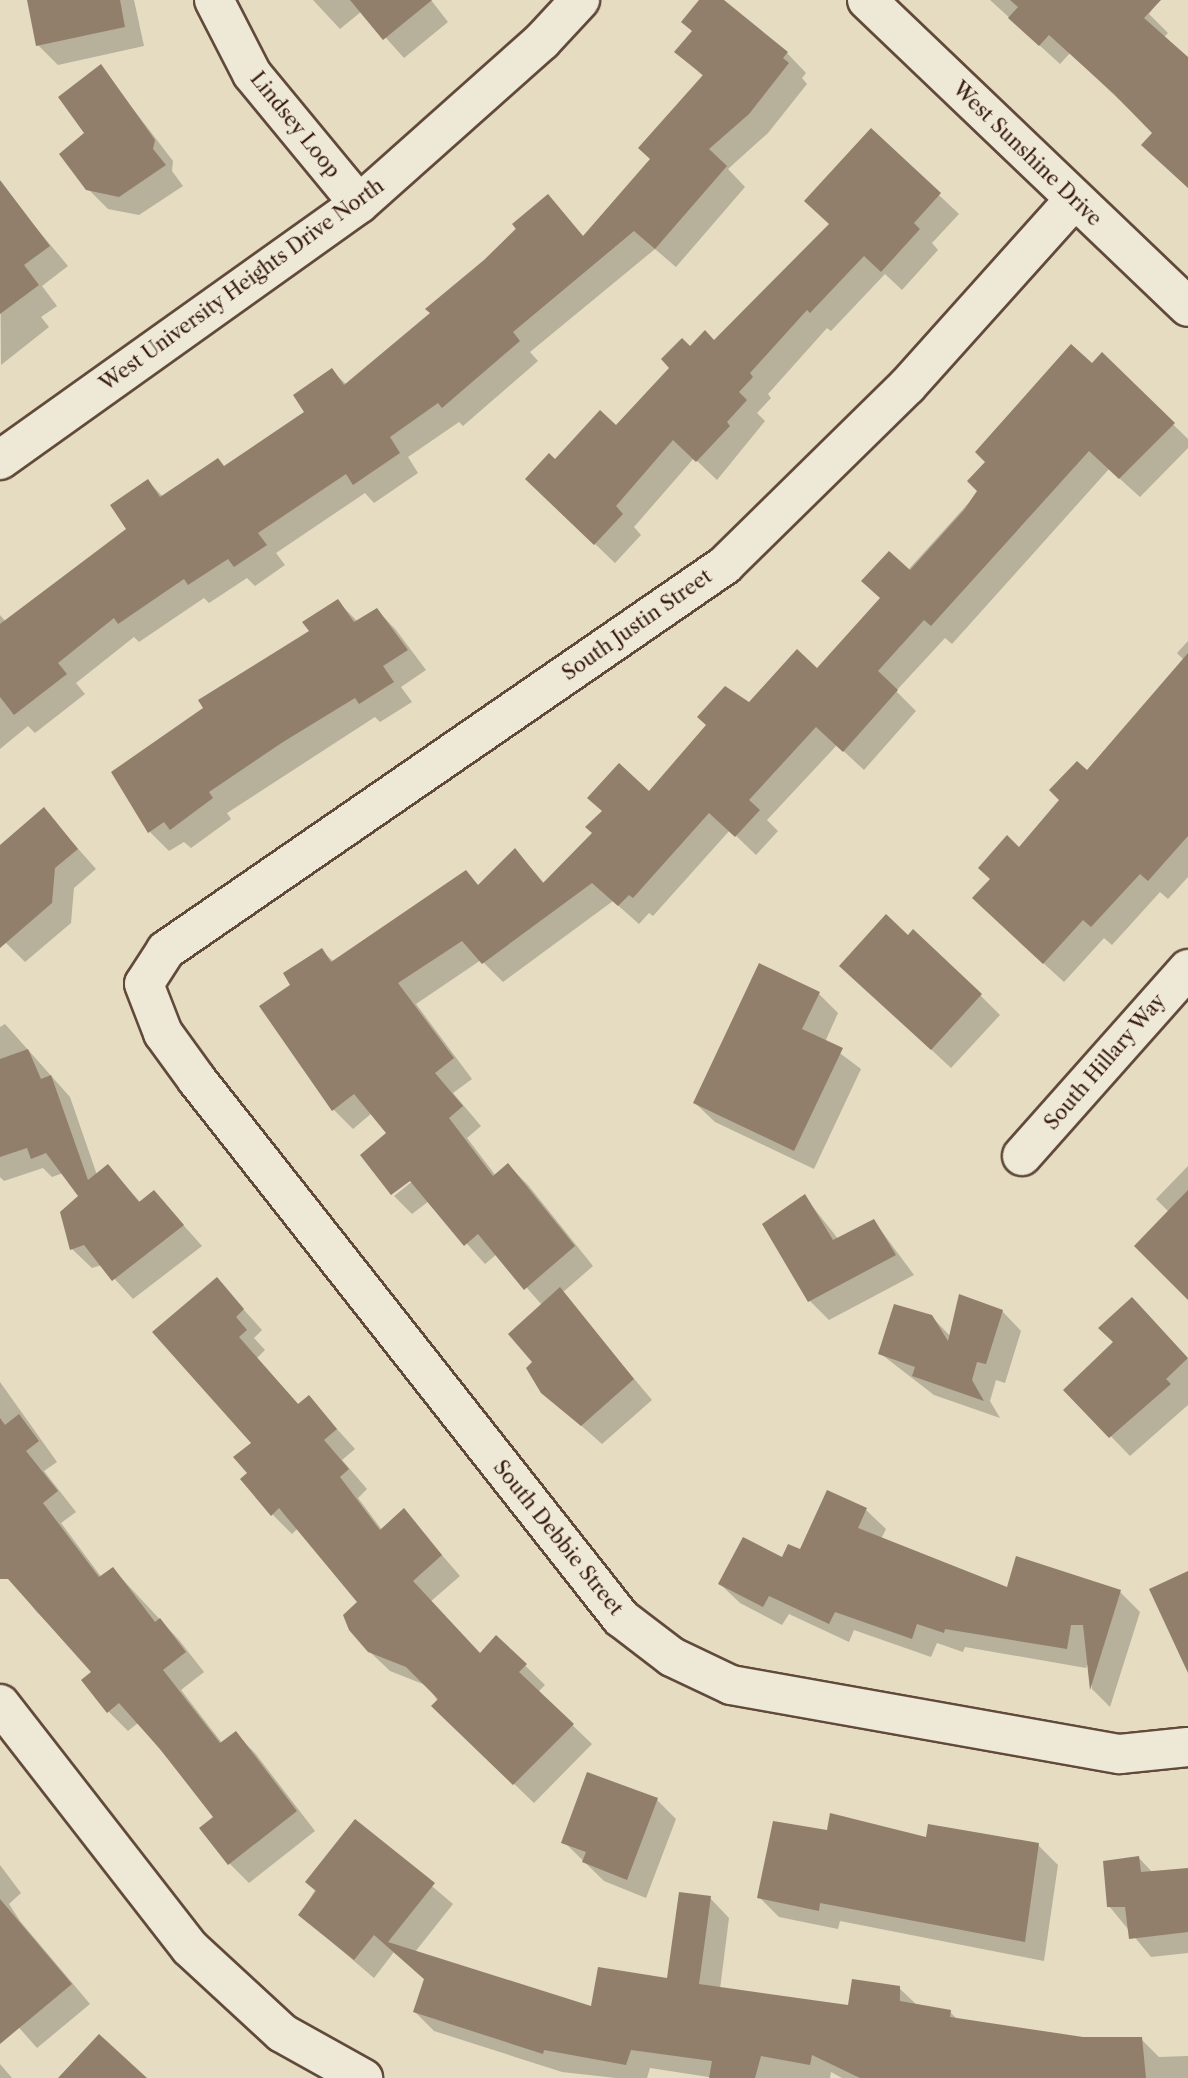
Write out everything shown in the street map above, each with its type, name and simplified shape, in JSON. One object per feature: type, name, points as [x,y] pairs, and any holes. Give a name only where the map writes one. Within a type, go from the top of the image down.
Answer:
[{"type":"street","name":"Lindsey Loop","points":[[214,0],[252,74],[359,204]]},
{"type":"street","name":"West University Heights Drive North","points":[[0,460],[359,204],[542,41],[580,0]]},
{"type":"street","name":"West Sunshine Drive","points":[[867,0],[1188,307]]},
{"type":"street","name":"South Justin Street","points":[[144,984],[166,950],[725,565],[907,386],[1074,200]]},
{"type":"street","name":"South Hillary Way","points":[[1022,1156],[1188,969]]},
{"type":"street","name":"South Debbie Street","points":[[144,984],[163,1033],[197,1080],[621,1618],[672,1657],[731,1685],[1120,1754],[1188,1747]]},
{"type":"street","points":[[0,1704],[190,1948],[282,2033],[363,2078]]},
{"type":"building","points":[[27,0],[120,0],[125,27],[36,46]]},
{"type":"building","points":[[350,0],[432,0],[383,40]]},
{"type":"building","points":[[699,0],[724,0],[788,52],[783,58],[789,63],[749,114],[709,149],[727,166],[655,249],[634,231],[513,332],[520,341],[442,408],[438,403],[390,437],[400,453],[353,485],[346,474],[258,533],[267,545],[234,567],[228,559],[188,585],[184,579],[118,624],[114,618],[58,663],[67,674],[14,715],[0,697],[0,624],[126,529],[110,505],[148,479],[160,497],[218,458],[224,466],[304,412],[293,395],[332,368],[344,385],[430,313],[425,309],[484,260],[516,229],[512,224],[548,194],[583,236],[650,159],[638,148],[703,75],[674,52],[692,31],[681,22]]},
{"type":"building","points":[[1010,0],[1161,0],[1144,18],[1188,57],[1188,188],[1141,145],[1152,133],[1114,94],[1049,35],[1039,46],[1008,18],[1018,7]]},
{"type":"building","points":[[101,64],[155,140],[153,149],[166,165],[119,197],[86,190],[59,154],[84,133],[58,97]]},
{"type":"building","points":[[871,128],[941,193],[914,223],[920,229],[881,272],[864,256],[810,313],[807,310],[750,373],[753,377],[739,392],[747,400],[727,422],[730,426],[696,462],[673,440],[616,506],[623,514],[594,545],[525,479],[549,453],[555,459],[600,410],[616,425],[669,368],[661,359],[682,338],[690,346],[705,330],[714,340],[829,224],[804,201]]},
{"type":"building","points":[[0,180],[50,246],[24,265],[39,285],[0,314]]},
{"type":"building","points":[[1071,344],[1092,363],[1102,352],[1175,423],[1119,479],[1089,451],[931,626],[924,620],[878,671],[898,690],[843,752],[816,727],[749,800],[760,810],[735,837],[709,813],[633,898],[629,895],[618,906],[592,883],[482,964],[462,941],[398,983],[454,1058],[435,1073],[463,1106],[449,1118],[493,1176],[508,1163],[575,1246],[524,1290],[478,1234],[464,1246],[410,1181],[391,1195],[360,1155],[386,1133],[354,1094],[332,1111],[259,1006],[290,985],[283,973],[322,948],[331,962],[466,870],[478,885],[515,848],[543,883],[592,833],[585,827],[602,811],[587,798],[619,763],[649,791],[706,725],[697,717],[725,686],[749,702],[797,649],[817,668],[880,598],[861,581],[889,551],[910,570],[964,510],[977,491],[967,481],[985,462],[975,452]]},
{"type":"building","points":[[338,599],[354,622],[377,608],[408,650],[383,666],[394,682],[359,704],[355,698],[283,742],[209,792],[213,798],[170,830],[164,822],[148,833],[111,772],[203,708],[198,700],[309,631],[302,622]]},
{"type":"building","points":[[1188,653],[1188,836],[1148,881],[1140,874],[1091,927],[1083,920],[1043,964],[972,898],[990,879],[978,868],[1007,835],[1019,847],[1059,800],[1049,790],[1077,761],[1087,770]]},
{"type":"building","points":[[44,807],[78,849],[55,868],[52,903],[0,948],[0,845]]},
{"type":"building","points":[[886,914],[908,935],[913,929],[982,994],[931,1050],[839,966]]},
{"type":"building","points":[[759,963],[820,992],[802,1029],[843,1048],[794,1151],[693,1103]]},
{"type":"building","points":[[28,1049],[41,1079],[51,1075],[88,1180],[108,1164],[139,1202],[154,1190],[184,1225],[112,1281],[84,1245],[70,1250],[60,1212],[78,1196],[46,1153],[31,1159],[27,1148],[0,1157],[0,1059]]},
{"type":"building","points":[[1188,1190],[1188,1300],[1134,1246]]},
{"type":"building","points":[[805,1194],[833,1240],[874,1219],[896,1255],[808,1302],[762,1224]]},
{"type":"building","points":[[217,1277],[244,1309],[236,1317],[247,1330],[239,1337],[298,1404],[309,1395],[337,1429],[324,1440],[349,1469],[340,1477],[380,1530],[404,1508],[442,1555],[413,1581],[480,1653],[496,1635],[527,1664],[519,1672],[574,1724],[513,1785],[431,1706],[438,1699],[406,1667],[368,1652],[349,1630],[343,1615],[357,1602],[279,1508],[271,1516],[240,1479],[247,1473],[233,1457],[251,1443],[152,1332]]},
{"type":"building","points":[[560,1287],[634,1379],[581,1426],[541,1393],[526,1368],[532,1362],[508,1334]]},
{"type":"building","points":[[959,1294],[1003,1310],[986,1364],[977,1362],[972,1380],[984,1401],[912,1376],[915,1367],[878,1354],[894,1304],[932,1315],[948,1341]]},
{"type":"building","points":[[1132,1297],[1188,1358],[1166,1379],[1171,1384],[1109,1438],[1063,1390],[1113,1342],[1098,1328]]},
{"type":"building","points":[[19,1414],[39,1441],[26,1451],[58,1491],[43,1503],[99,1577],[113,1567],[155,1622],[160,1618],[186,1652],[163,1670],[220,1743],[236,1731],[297,1811],[228,1865],[199,1828],[213,1817],[160,1749],[119,1703],[107,1713],[81,1680],[91,1672],[8,1579],[0,1579],[0,1418],[5,1425]]},
{"type":"building","points":[[827,1490],[867,1508],[858,1528],[1007,1587],[1016,1556],[1121,1590],[1090,1690],[1083,1625],[1071,1625],[1067,1649],[945,1629],[944,1633],[917,1624],[912,1639],[835,1612],[829,1624],[769,1596],[763,1607],[718,1584],[743,1537],[782,1557],[788,1544],[800,1549]]},
{"type":"building","points":[[1188,1571],[1188,1673],[1149,1589]]},
{"type":"building","points":[[587,1772],[658,1798],[627,1880],[582,1862],[586,1852],[561,1843]]},
{"type":"building","points":[[830,1813],[926,1837],[928,1824],[1039,1843],[1025,1942],[820,1903],[819,1911],[757,1898],[773,1821],[827,1830]]},
{"type":"building","points":[[355,1819],[435,1883],[388,1942],[591,2006],[598,1967],[667,1978],[679,1892],[711,1896],[699,1984],[848,2005],[852,1979],[900,1986],[900,2001],[951,2010],[950,2017],[1083,2037],[1142,2037],[1146,2078],[860,2078],[812,2055],[810,2065],[761,2056],[755,2078],[709,2078],[712,2061],[631,2050],[626,2065],[544,2050],[543,2054],[413,2012],[424,1979],[374,1935],[354,1960],[298,1915],[316,1891],[305,1882]]},
{"type":"building","points":[[1139,1856],[1141,1872],[1188,1868],[1188,1932],[1129,1939],[1125,1907],[1107,1907],[1103,1861]]},
{"type":"building","points":[[0,1899],[72,1984],[0,2044]]},
{"type":"building","points":[[99,2034],[147,2078],[58,2078]]}]
